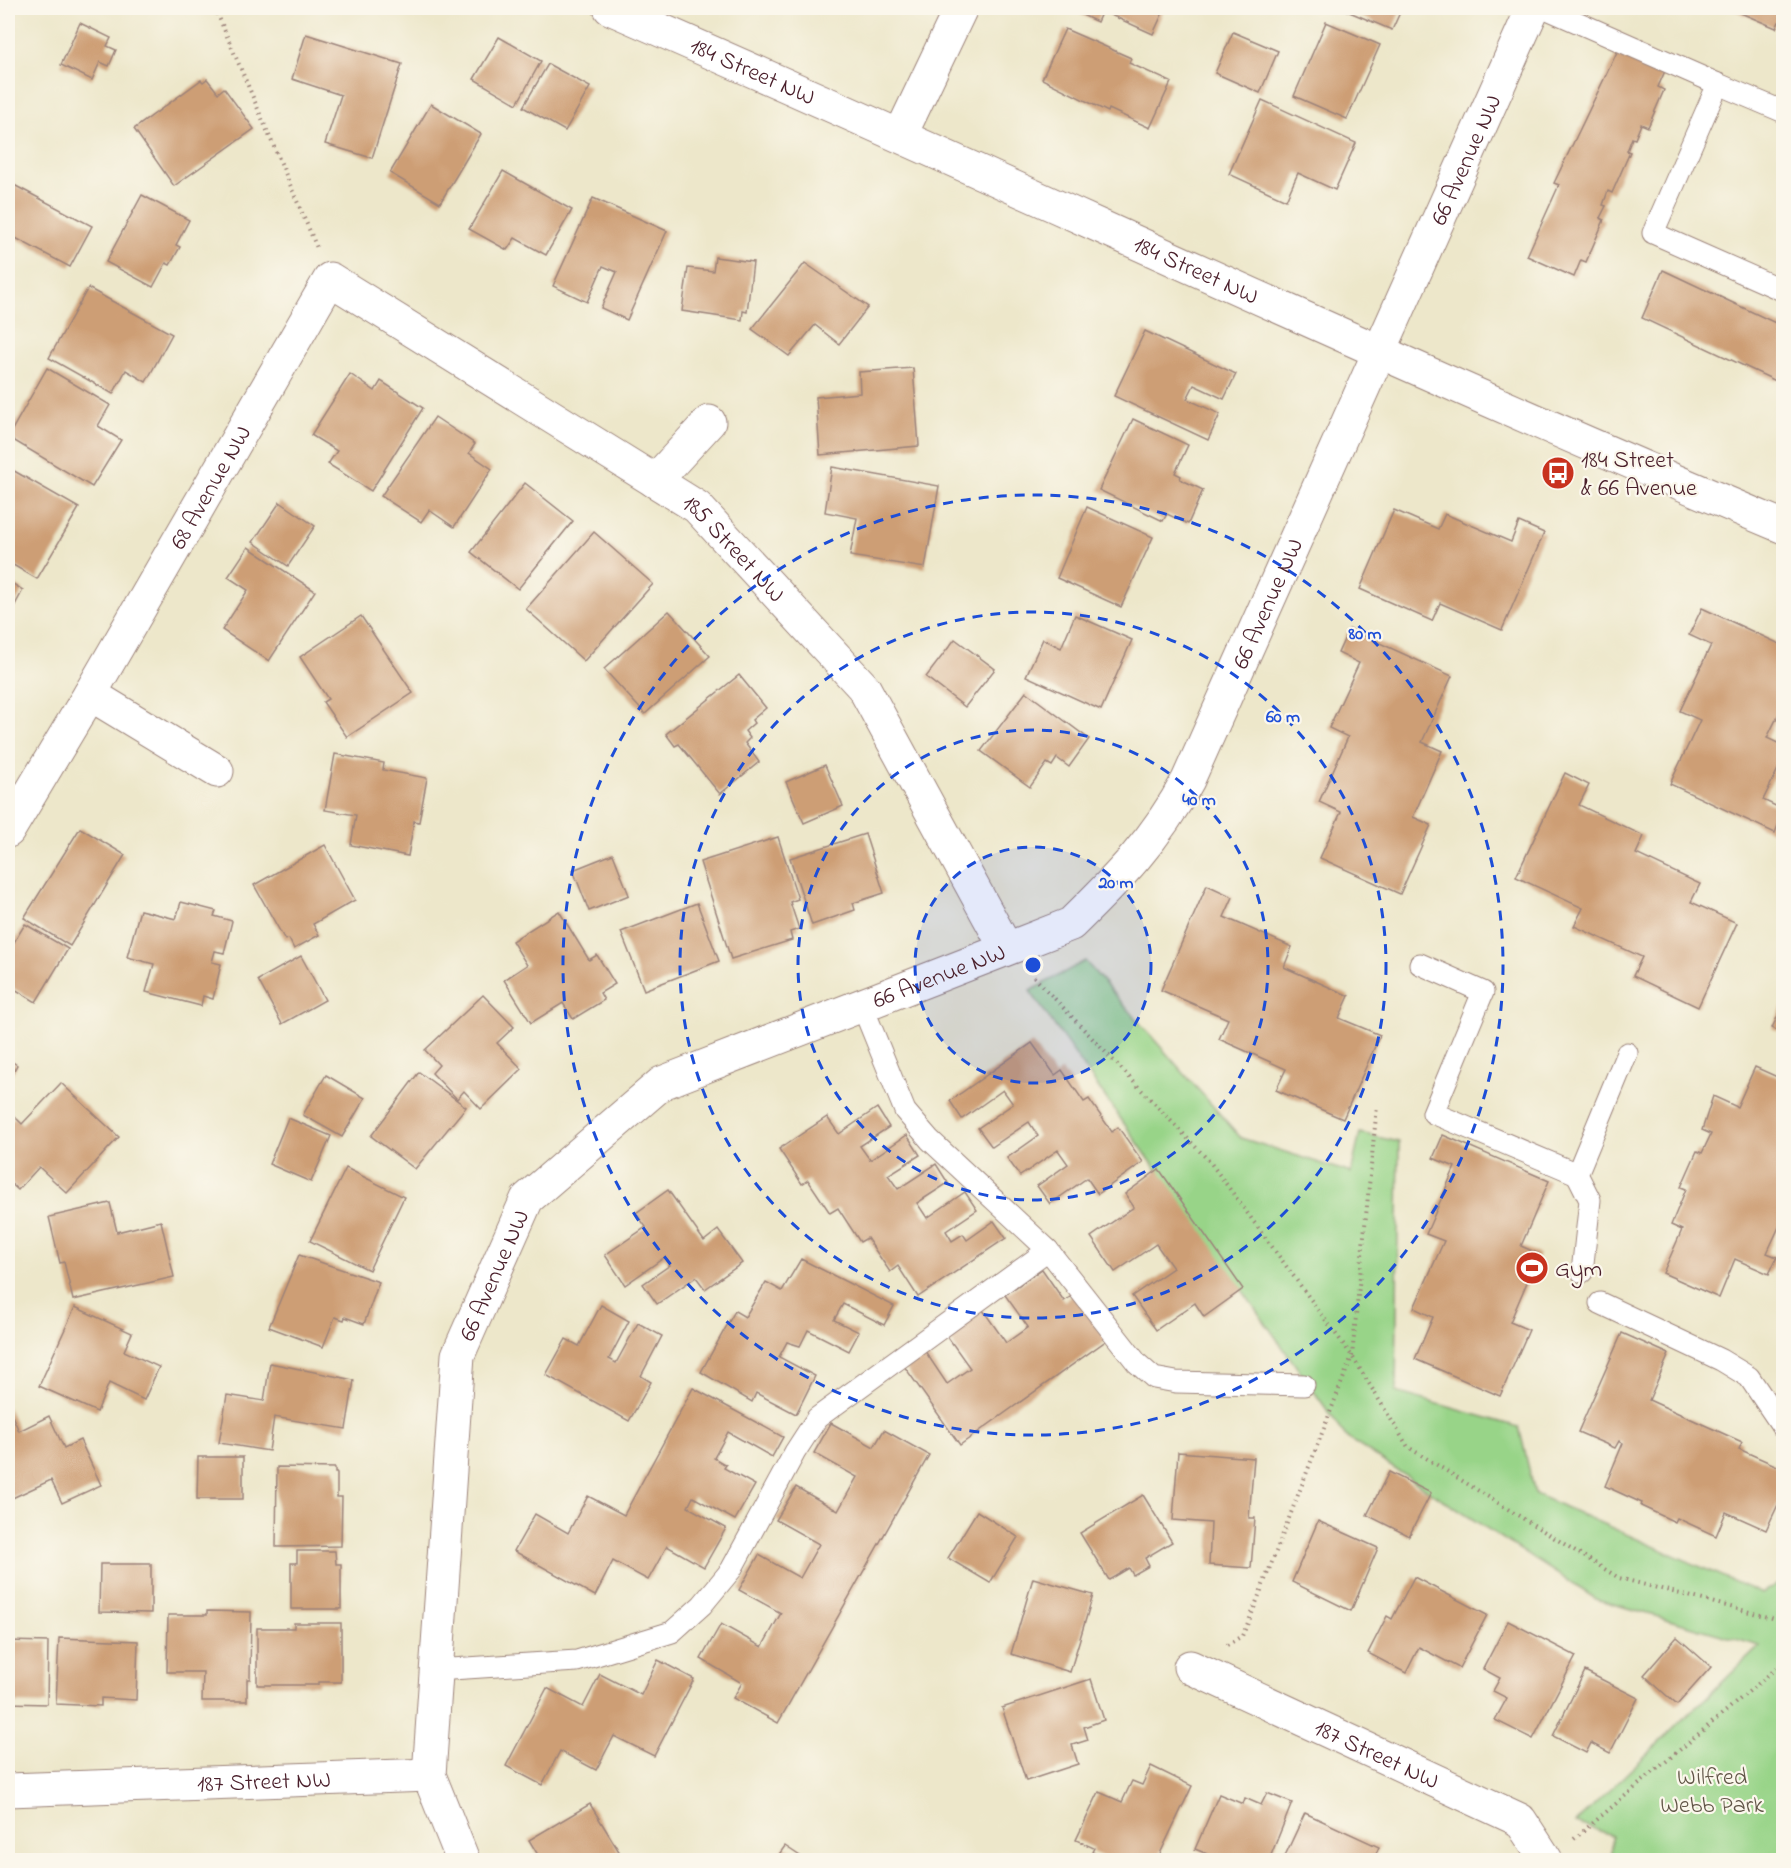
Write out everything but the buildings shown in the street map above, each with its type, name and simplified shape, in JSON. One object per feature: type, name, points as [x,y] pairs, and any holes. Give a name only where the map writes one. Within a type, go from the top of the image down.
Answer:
[{"type":"street","name":"184 Street NW","points":[[610,8],[901,134],[1381,352],[1784,526]]},
{"type":"street","points":[[901,134],[962,8]]},
{"type":"street","name":"66 Avenue NW","points":[[429,1775],[458,1355],[527,1199],[662,1083],[1071,924],[1112,884],[1167,819],[1188,780],[1533,8]]},
{"type":"street","name":"185 Street NW","points":[[330,279],[696,507],[864,688],[1006,948]]},
{"type":"street","name":"68 Avenue NW","points":[[8,831],[330,279]]},
{"type":"street","points":[[655,481],[709,422]]},
{"type":"street","points":[[90,694],[217,771]]},
{"type":"street","name":"187 Street NW","points":[[1190,1666],[1520,1820],[1556,1853]]},
{"type":"street","points":[[429,1775],[464,1860]]},
{"type":"street","name":"187 Street NW","points":[[8,1790],[429,1775]]},
{"type":"lane","points":[[1545,8],[1784,112]]},
{"type":"lane","points":[[1718,84],[1653,233],[1784,291]]},
{"type":"lane","points":[[1420,964],[1483,992],[1433,1113],[1577,1174],[1590,1200],[1582,1272]]},
{"type":"lane","points":[[862,1005],[905,1111],[930,1140],[1048,1250],[1137,1363],[1154,1378],[1176,1382],[1304,1385]]},
{"type":"lane","points":[[1577,1174],[1627,1053]]},
{"type":"lane","points":[[436,1670],[577,1661],[672,1632],[702,1605],[731,1570],[795,1452],[817,1418],[1048,1250]]},
{"type":"lane","points":[[1600,1304],[1722,1360],[1749,1377],[1784,1429]]},
{"type":"path","points":[[215,8],[330,279]]},
{"type":"path","points":[[1006,948],[1210,1162],[1352,1356],[1408,1447],[1619,1578],[1784,1621]]},
{"type":"path","points":[[1556,1853],[1784,1662]]},
{"type":"green space","name":"Wilfred Webb Park","points":[[1085,961],[1241,1138],[1351,1173],[1360,1133],[1399,1142],[1396,1392],[1519,1427],[1535,1494],[1762,1594],[1783,1581],[1783,1860],[1612,1860],[1612,1835],[1575,1823],[1760,1646],[1596,1599],[1347,1438],[1030,991]]},
{"type":"place","name":"184 Street & 66 Avenue","points":[[1558,473]]},
{"type":"place","name":"Gym","points":[[1532,1268]]}]
